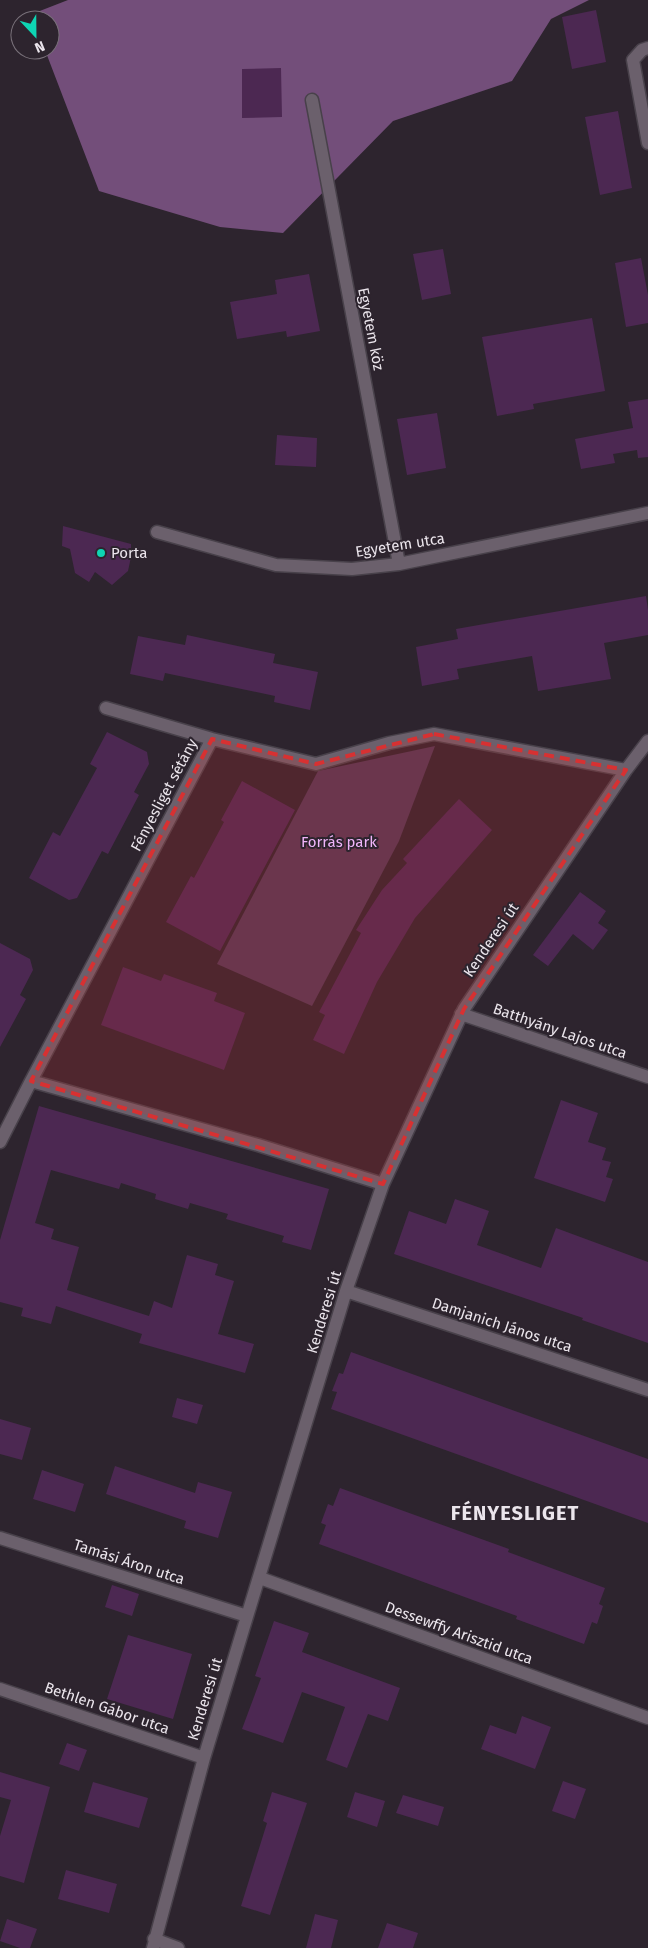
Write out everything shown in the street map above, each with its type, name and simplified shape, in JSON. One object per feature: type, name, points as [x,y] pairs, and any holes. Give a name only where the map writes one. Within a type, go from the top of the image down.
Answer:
[{"type":"street","points":[[648,48],[642,50],[633,60],[648,143]]},
{"type":"street","name":"Egyetem köz","points":[[312,100],[399,564]]},
{"type":"street","name":"Egyetem utca","points":[[157,532],[276,565],[352,569],[399,564],[648,513]]},
{"type":"street","points":[[106,708],[212,739]]},
{"type":"street","name":"Fényesliget sétány","points":[[0,1142],[212,739],[316,764],[389,743],[434,734],[626,770]]},
{"type":"street","name":"Kenderesi út","points":[[153,1943],[204,1758],[346,1291],[383,1184],[461,1014],[648,740]]},
{"type":"street","name":"Batthyány Lajos utca","points":[[461,1014],[648,1077]]},
{"type":"street","points":[[31,1081],[240,1140],[383,1184]]},
{"type":"street","name":"Damjanich János utca","points":[[346,1291],[648,1390]]},
{"type":"street","name":"Tamási Áron utca","points":[[0,1538],[248,1616]]},
{"type":"street","name":"Dessewffy Arisztid utca","points":[[260,1578],[648,1718]]},
{"type":"street","name":"Bethlen Gábor utca","points":[[0,1689],[204,1758]]},
{"type":"street","points":[[153,1943],[178,1948]]},
{"type":"highlighted area","points":[[434,734],[626,770],[464,1009],[383,1184],[31,1081],[212,739],[316,764]]},
{"type":"green space","name":"Forrás park","points":[[435,746],[399,841],[312,1006],[217,964],[318,771]]},
{"type":"shaded area","points":[[68,0],[589,0],[551,19],[512,81],[393,121],[283,233],[220,227],[99,191],[49,60],[60,60],[60,10],[42,10]]},
{"type":"building","points":[[596,10],[606,62],[572,69],[562,17]]},
{"type":"building","points":[[281,68],[282,117],[242,118],[242,69]]},
{"type":"building","points":[[618,111],[632,188],[600,195],[585,117]]},
{"type":"building","points":[[443,249],[451,294],[422,300],[413,254]]},
{"type":"building","points":[[641,258],[648,295],[648,323],[626,327],[615,263]]},
{"type":"building","points":[[309,274],[320,331],[287,337],[286,331],[237,339],[230,302],[277,294],[275,280]]},
{"type":"building","points":[[592,318],[605,391],[533,404],[534,409],[497,416],[482,337]]},
{"type":"building","points":[[648,399],[648,457],[638,458],[637,450],[613,454],[615,463],[581,469],[575,439],[633,428],[628,402]]},
{"type":"building","points":[[437,413],[446,468],[407,475],[397,419]]},
{"type":"building","points":[[277,435],[317,438],[316,467],[275,465]]},
{"type":"building","name":"Porta","points":[[63,526],[131,544],[128,571],[112,585],[95,572],[89,582],[75,573],[70,549],[62,546]]},
{"type":"building","points":[[646,596],[648,635],[604,643],[611,679],[538,691],[532,656],[457,669],[459,679],[422,686],[416,647],[458,639],[456,629]]},
{"type":"building","points":[[187,635],[275,654],[273,663],[318,672],[310,710],[274,702],[275,696],[165,673],[163,681],[130,674],[138,636],[185,645]]},
{"type":"building","points":[[107,732],[147,752],[149,764],[134,792],[139,795],[108,854],[102,851],[77,898],[69,900],[29,878],[53,832],[60,836],[97,768],[90,764]]},
{"type":"building","points":[[242,781],[295,810],[220,951],[166,922],[191,876],[194,878],[224,822],[221,820]]},
{"type":"building","points":[[459,799],[492,830],[415,918],[377,982],[344,1054],[313,1040],[325,1015],[319,1012],[361,933],[356,930],[382,890],[407,863],[403,859]]},
{"type":"building","points":[[580,892],[606,911],[598,923],[608,930],[593,950],[573,934],[548,966],[533,955]]},
{"type":"building","points":[[0,943],[30,959],[33,970],[20,995],[26,999],[0,1047]]},
{"type":"building","points":[[123,967],[161,981],[164,974],[217,993],[214,1001],[245,1013],[224,1070],[101,1025]]},
{"type":"building","points":[[561,1100],[598,1113],[588,1142],[606,1148],[602,1160],[611,1162],[606,1177],[613,1179],[605,1202],[534,1178]]},
{"type":"building","points":[[39,1106],[329,1189],[311,1250],[282,1242],[284,1236],[226,1219],[228,1214],[190,1203],[188,1209],[155,1199],[156,1194],[121,1183],[119,1189],[51,1170],[35,1223],[54,1229],[51,1239],[79,1247],[67,1290],[149,1316],[154,1301],[172,1308],[187,1255],[218,1264],[215,1275],[234,1281],[218,1334],[254,1344],[245,1373],[139,1343],[142,1334],[56,1306],[51,1324],[21,1316],[23,1308],[0,1302],[0,1240]]},
{"type":"building","points":[[455,1199],[489,1211],[477,1245],[541,1268],[556,1228],[648,1262],[648,1343],[582,1320],[583,1318],[394,1254],[409,1211],[446,1224]]},
{"type":"building","points":[[351,1352],[648,1459],[648,1523],[331,1409],[337,1392],[332,1391],[339,1373],[343,1374]]},
{"type":"building","points":[[177,1398],[203,1405],[197,1424],[172,1417]]},
{"type":"building","points":[[0,1419],[31,1428],[22,1460],[0,1454]]},
{"type":"building","points":[[115,1466],[195,1493],[198,1482],[232,1492],[218,1538],[184,1528],[186,1521],[106,1494]]},
{"type":"building","points":[[42,1470],[84,1484],[75,1512],[33,1499]]},
{"type":"building","points":[[340,1488],[509,1549],[508,1552],[605,1588],[599,1604],[603,1606],[597,1624],[592,1622],[584,1644],[516,1619],[517,1616],[319,1544],[326,1525],[321,1523],[328,1504],[333,1506]]},
{"type":"building","points":[[112,1585],[139,1594],[132,1616],[105,1607]]},
{"type":"building","points":[[274,1621],[309,1633],[302,1652],[400,1688],[388,1721],[368,1714],[347,1768],[326,1760],[345,1707],[302,1692],[283,1743],[242,1729],[261,1678],[255,1676]]},
{"type":"building","points":[[128,1635],[192,1654],[173,1719],[107,1699]]},
{"type":"building","points":[[522,1716],[551,1727],[535,1769],[481,1749],[490,1725],[516,1734]]},
{"type":"building","points":[[67,1743],[87,1750],[79,1771],[59,1764]]},
{"type":"building","points":[[0,1772],[50,1787],[24,1883],[0,1876],[0,1836],[11,1800],[0,1797]]},
{"type":"building","points":[[563,1781],[586,1789],[575,1819],[552,1811]]},
{"type":"building","points":[[93,1782],[148,1798],[139,1828],[84,1812]]},
{"type":"building","points":[[272,1792],[307,1803],[270,1915],[241,1906],[267,1823],[263,1821]]},
{"type":"building","points":[[355,1792],[385,1801],[377,1827],[347,1817]]},
{"type":"building","points":[[403,1795],[444,1807],[438,1826],[396,1813]]},
{"type":"building","points":[[66,1870],[117,1884],[109,1913],[58,1899]]},
{"type":"building","points":[[315,1914],[338,1920],[331,1948],[306,1948]]},
{"type":"building","points":[[7,1919],[37,1929],[30,1948],[20,1948],[0,1941]]},
{"type":"building","points":[[387,1923],[418,1933],[413,1948],[378,1948]]},
{"type":"place","name":"Porta","points":[[101,553]]},
{"type":"district","name":"FÉNYESLIGET","points":[[515,1513]]}]
